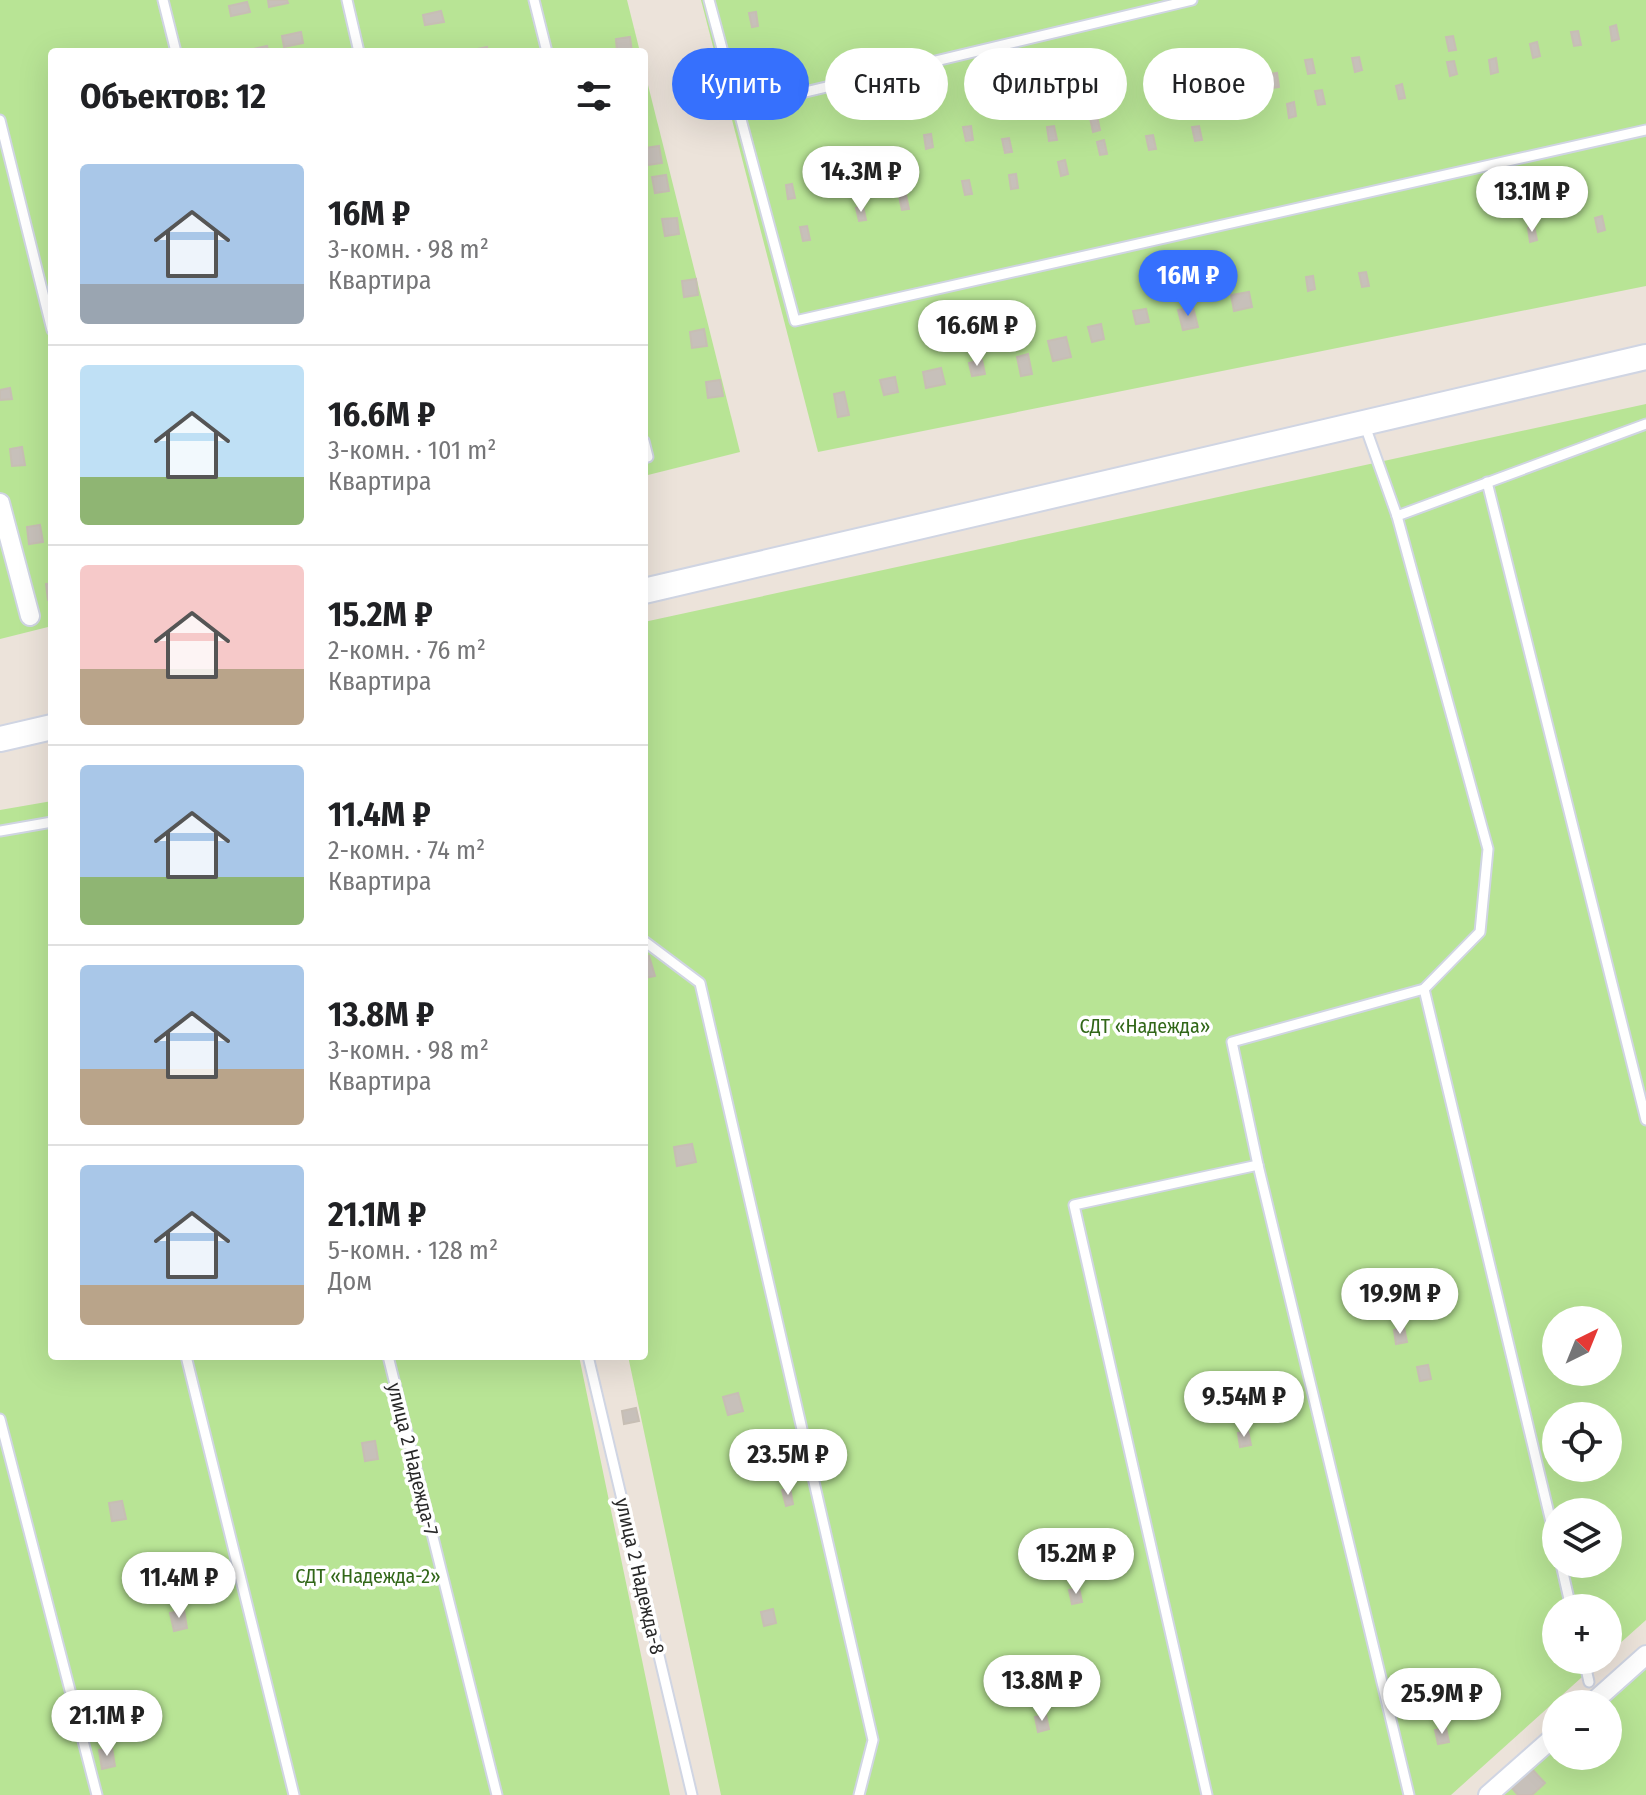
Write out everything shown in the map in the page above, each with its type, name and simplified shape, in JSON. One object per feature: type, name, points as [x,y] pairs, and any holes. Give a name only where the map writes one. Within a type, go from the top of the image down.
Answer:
[{"type":"street","points":[[648,590],[1646,357]]},
{"type":"street","points":[[1,514],[30,616]]},
{"type":"street","points":[[0,739],[48,728]]},
{"type":"street","points":[[1607,1690],[1646,1655]]},
{"type":"street","points":[[1488,1795],[1542,1747]]},
{"type":"lane","points":[[163,0],[175,48]]},
{"type":"lane","points":[[347,0],[358,48]]},
{"type":"lane","points":[[534,0],[546,48]]},
{"type":"lane","points":[[709,0],[722,48]]},
{"type":"lane","points":[[809,91],[1192,0]]},
{"type":"lane","points":[[0,120],[48,314]]},
{"type":"lane","points":[[741,120],[795,321],[1646,130]]},
{"type":"lane","points":[[1364,423],[1397,516],[1488,849],[1480,932],[1424,989],[1232,1042],[1258,1165],[1409,1795]]},
{"type":"lane","points":[[1397,516],[1646,424]]},
{"type":"lane","points":[[1487,482],[1646,1120]]},
{"type":"lane","points":[[0,831],[48,823]]},
{"type":"lane","points":[[648,944],[700,983],[873,1740],[859,1795]]},
{"type":"lane","points":[[1424,989],[1545,1498]]},
{"type":"lane","points":[[1207,1795],[1074,1205],[1258,1165]]},
{"type":"lane","points":[[187,1360],[294,1795]]},
{"type":"lane","name":"улица 2 Надежда-7","points":[[389,1360],[497,1795]]},
{"type":"lane","name":"улица 2 Надежда-8","points":[[589,1360],[692,1795]]},
{"type":"lane","points":[[0,1419],[97,1795]]},
{"type":"lane","points":[[1587,1674],[1589,1682]]},
{"type":"green space","points":[[0,0],[627,0],[639,48],[48,48],[48,627],[0,639]]},
{"type":"green space","points":[[701,0],[1646,0],[1646,286],[818,452],[732,120],[809,120],[809,48],[713,48]]},
{"type":"green space","points":[[648,85],[740,452],[648,475]]},
{"type":"green space","name":"СДТ «Надежда»","points":[[1646,404],[1646,1620],[1622,1641],[1622,1594],[1542,1594],[1542,1674],[1585,1674],[1568,1690],[1542,1690],[1542,1713],[1451,1795],[721,1795],[629,1360],[648,1360],[648,621]]},
{"type":"green space","name":"СДТ «Надежда-2»","points":[[48,802],[48,1360],[580,1360],[670,1795],[0,1795],[0,810]]},
{"type":"green space","points":[[1646,1659],[1646,1795],[1494,1795],[1542,1752],[1542,1770],[1622,1770],[1622,1690],[1611,1690]]},
{"type":"building","points":[[268,0],[287,0],[288,3],[269,7]]},
{"type":"building","points":[[247,2],[250,12],[231,16],[229,6]]},
{"type":"building","points":[[441,11],[444,22],[425,25],[423,15]]},
{"type":"building","points":[[756,12],[758,26],[752,27],[749,13]]},
{"type":"building","points":[[1616,25],[1619,39],[1612,41],[1610,27]]},
{"type":"building","points":[[1578,31],[1581,45],[1574,46],[1571,32]]},
{"type":"building","points":[[301,32],[303,43],[284,47],[282,36]]},
{"type":"building","points":[[1453,36],[1456,50],[1449,51],[1446,37]]},
{"type":"building","points":[[630,37],[631,48],[617,48],[616,39]]},
{"type":"building","points":[[1537,42],[1540,56],[1533,58],[1530,44]]},
{"type":"building","points":[[1359,57],[1362,70],[1355,72],[1352,58]]},
{"type":"building","points":[[1496,58],[1498,72],[1491,74],[1489,60]]},
{"type":"building","points":[[1312,59],[1315,73],[1308,74],[1305,60]]},
{"type":"building","points":[[1454,61],[1457,74],[1450,76],[1447,62]]},
{"type":"building","points":[[1274,73],[1277,73],[1279,87],[1274,88]]},
{"type":"building","points":[[1402,84],[1405,98],[1399,99],[1396,86]]},
{"type":"building","points":[[1322,90],[1325,104],[1318,105],[1315,91]]},
{"type":"building","points":[[1294,102],[1296,116],[1289,118],[1287,104]]},
{"type":"building","points":[[1090,120],[1098,120],[1100,130],[1093,132]]},
{"type":"building","points":[[971,126],[973,140],[966,141],[963,127]]},
{"type":"building","points":[[1054,126],[1057,140],[1049,141],[1047,127]]},
{"type":"building","points":[[1199,126],[1202,140],[1195,141],[1192,127]]},
{"type":"building","points":[[931,134],[933,147],[926,149],[924,135]]},
{"type":"building","points":[[1153,135],[1156,149],[1149,150],[1146,136]]},
{"type":"building","points":[[1009,138],[1012,152],[1005,153],[1002,139]]},
{"type":"building","points":[[1104,140],[1107,154],[1100,155],[1097,142]]},
{"type":"building","points":[[659,146],[662,163],[648,165],[648,148]]},
{"type":"building","points":[[1065,160],[1068,174],[1061,176],[1058,162]]},
{"type":"building","points":[[893,163],[896,177],[889,178],[886,164]]},
{"type":"building","points":[[1016,174],[1018,188],[1011,189],[1009,175]]},
{"type":"building","points":[[666,175],[669,191],[655,193],[652,177]]},
{"type":"building","points":[[851,177],[853,191],[846,192],[844,178]]},
{"type":"building","points":[[969,180],[972,194],[965,195],[962,181]]},
{"type":"building","points":[[792,184],[795,198],[788,199],[786,185]]},
{"type":"building","points":[[906,195],[909,209],[902,210],[899,196]]},
{"type":"building","points":[[863,206],[866,220],[859,221],[856,208]]},
{"type":"building","points":[[1602,216],[1605,230],[1598,232],[1595,218]]},
{"type":"building","points":[[677,218],[679,234],[665,236],[662,219]]},
{"type":"building","points":[[807,226],[810,240],[803,241],[800,227]]},
{"type":"building","points":[[1534,226],[1537,240],[1530,242],[1528,228]]},
{"type":"building","points":[[1366,272],[1369,286],[1362,287],[1359,273]]},
{"type":"building","points":[[1313,276],[1315,289],[1308,291],[1306,277]]},
{"type":"building","points":[[696,279],[698,295],[684,297],[682,281]]},
{"type":"building","points":[[1249,292],[1252,307],[1234,311],[1231,295]]},
{"type":"building","points":[[1193,307],[1198,327],[1183,330],[1178,310]]},
{"type":"building","points":[[1146,309],[1149,322],[1136,324],[1133,311]]},
{"type":"building","points":[[1101,324],[1104,339],[1092,342],[1088,327]]},
{"type":"building","points":[[704,329],[707,346],[692,348],[690,332]]},
{"type":"building","points":[[1066,337],[1071,357],[1053,361],[1048,341]]},
{"type":"building","points":[[1028,354],[1032,374],[1021,376],[1017,357]]},
{"type":"building","points":[[982,360],[985,374],[972,376],[969,363]]},
{"type":"building","points":[[941,368],[945,384],[926,388],[923,372]]},
{"type":"building","points":[[895,377],[898,392],[884,395],[880,380]]},
{"type":"building","points":[[720,380],[723,396],[708,398],[706,382]]},
{"type":"building","points":[[10,388],[12,399],[0,400],[0,390]]},
{"type":"building","points":[[844,392],[849,415],[838,417],[834,394]]},
{"type":"building","points":[[22,447],[25,465],[12,466],[10,449]]},
{"type":"building","points":[[40,525],[43,542],[29,544],[27,527]]},
{"type":"building","points":[[648,956],[655,976],[648,977]]},
{"type":"building","points":[[692,1144],[696,1162],[677,1166],[674,1147]]},
{"type":"building","points":[[1404,1327],[1407,1342],[1396,1344],[1394,1330]]},
{"type":"building","points":[[1428,1365],[1431,1379],[1420,1381],[1417,1367]]},
{"type":"building","points":[[738,1393],[743,1411],[728,1415],[723,1397]]},
{"type":"building","points":[[636,1408],[639,1421],[624,1424],[622,1411]]},
{"type":"building","points":[[1248,1431],[1251,1445],[1240,1447],[1238,1433]]},
{"type":"building","points":[[375,1441],[378,1459],[365,1461],[362,1443]]},
{"type":"building","points":[[790,1488],[793,1504],[786,1506],[782,1490]]},
{"type":"building","points":[[122,1501],[126,1519],[112,1521],[109,1503]]},
{"type":"building","points":[[1079,1588],[1082,1602],[1072,1604],[1069,1590]]},
{"type":"building","points":[[773,1609],[776,1623],[764,1626],[761,1612]]},
{"type":"building","points":[[184,1610],[187,1628],[174,1631],[170,1613]]},
{"type":"building","points":[[1046,1715],[1049,1729],[1038,1732],[1035,1717]]},
{"type":"building","points":[[1446,1728],[1449,1742],[1438,1744],[1435,1730]]},
{"type":"building","points":[[112,1748],[115,1766],[102,1769],[99,1750]]},
{"type":"building","points":[[1531,1768],[1545,1783],[1532,1795],[1518,1795],[1511,1787]]}]
